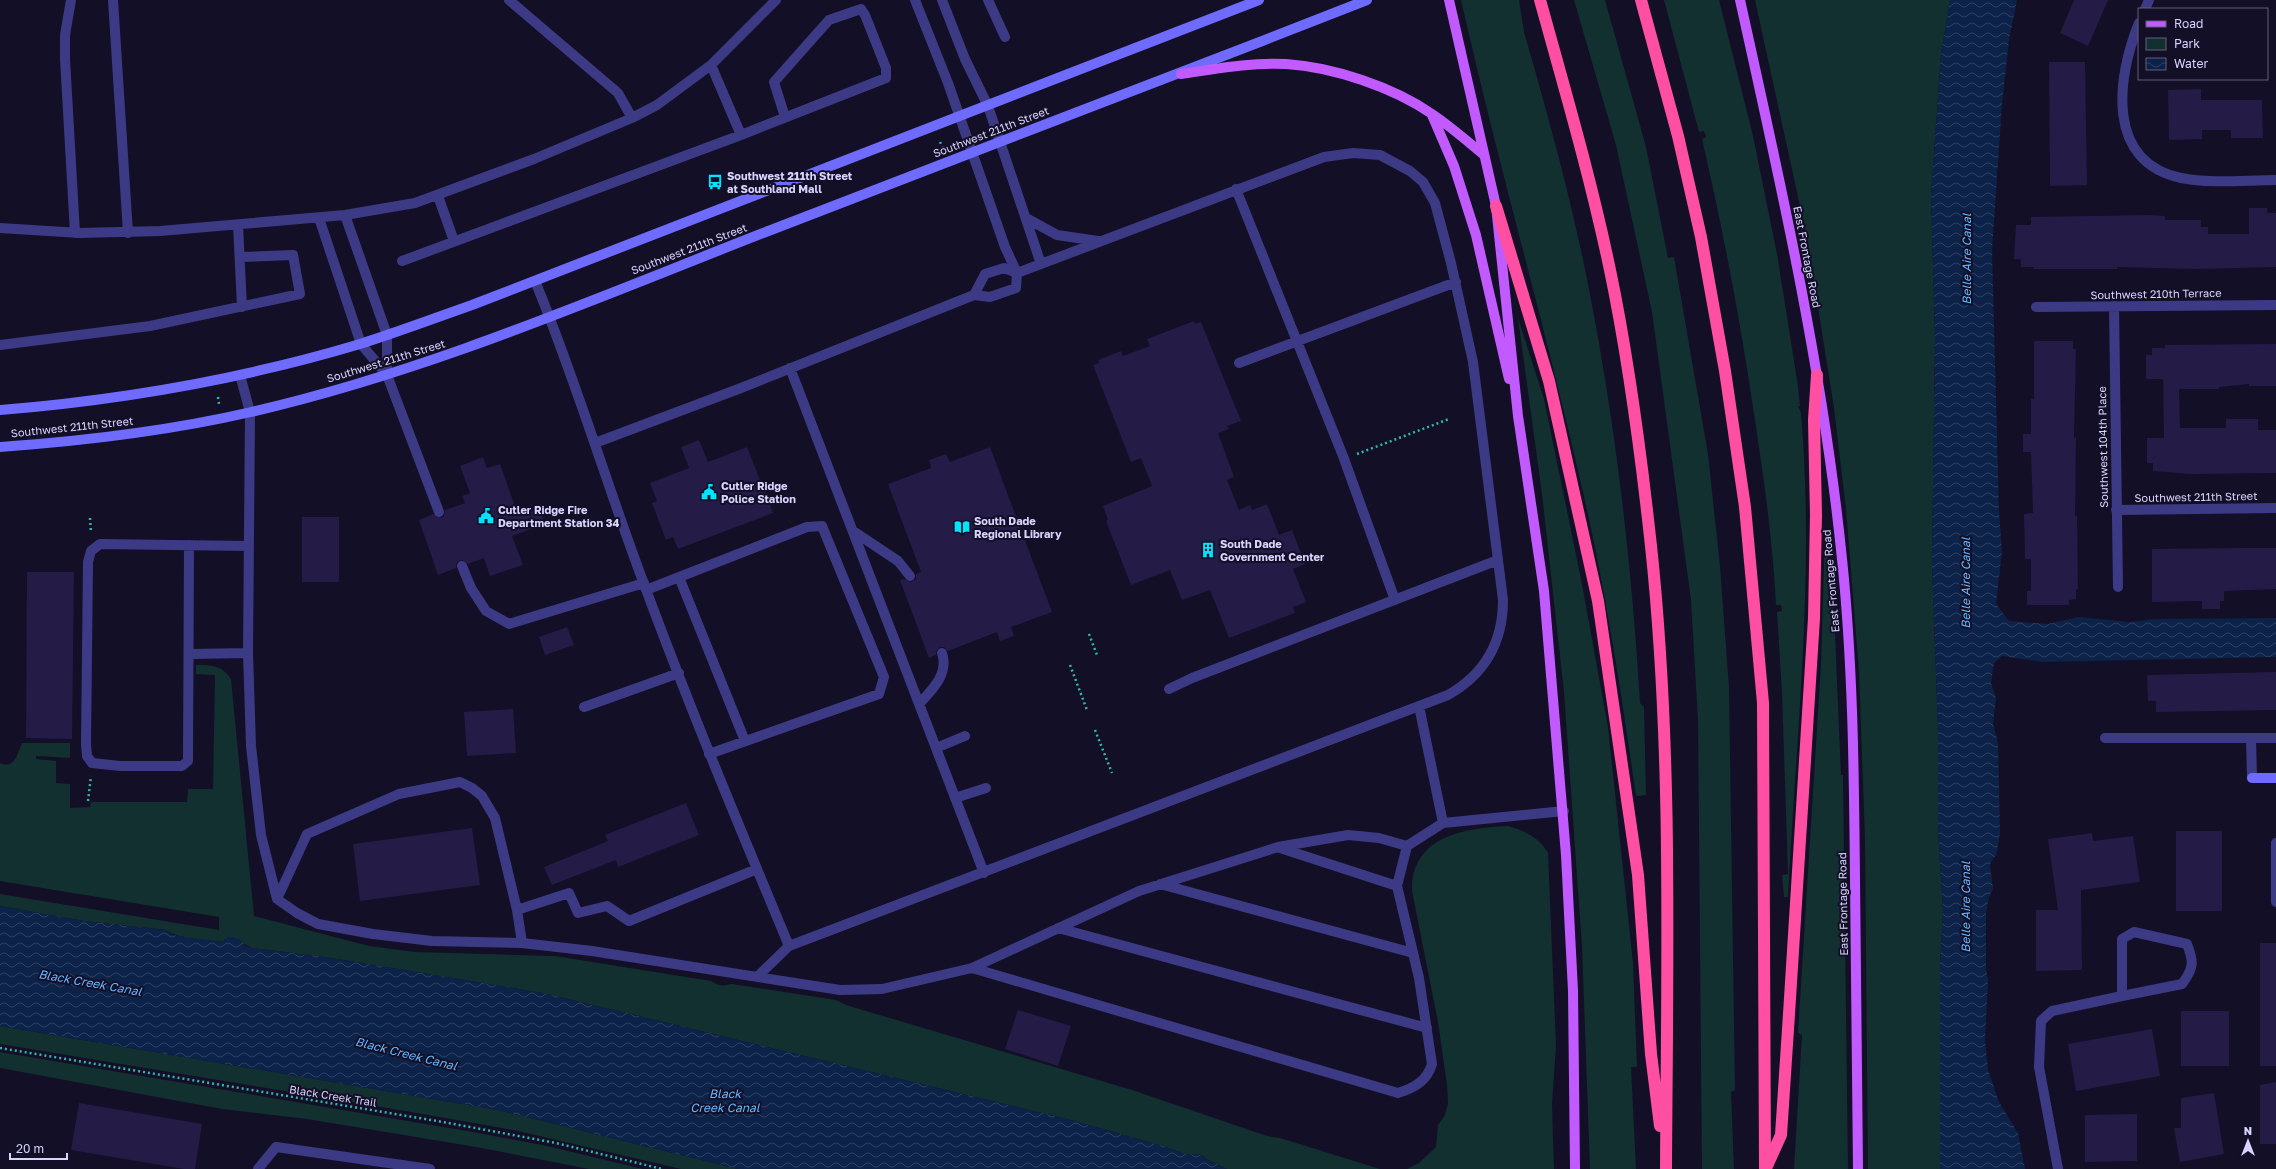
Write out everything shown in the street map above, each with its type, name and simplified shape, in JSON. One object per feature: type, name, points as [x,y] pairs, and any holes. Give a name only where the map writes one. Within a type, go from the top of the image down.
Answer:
[{"type":"highway","points":[[1641,0],[1678,136],[1701,237],[1728,385],[1745,507],[1763,703],[1765,1169]]},
{"type":"highway","points":[[1541,3],[1579,137],[1610,271],[1634,409],[1651,547],[1663,694],[1667,974],[1665,1169]]},
{"type":"highway","points":[[1496,206],[1549,381],[1598,601],[1638,875],[1651,1054],[1665,1169]]},
{"type":"highway","points":[[1765,1169],[1781,1134],[1790,1014],[1814,618],[1816,523],[1814,420],[1817,376]]},
{"type":"main road","name":"Southwest 211th Street","points":[[0,410],[108,399],[240,375],[360,344],[535,281],[1259,0]]},
{"type":"main road","name":"Southwest 211th Street","points":[[0,447],[114,435],[250,412],[387,375],[550,316],[971,153],[1181,74],[1367,0]]},
{"type":"main road","points":[[1449,0],[1496,206],[1518,416],[1544,591],[1564,811],[1573,991],[1575,1169]]},
{"type":"main road","name":"East Frontage Road","points":[[1740,0],[1796,253],[1817,376],[1842,561],[1851,681],[1854,802],[1858,1169]]},
{"type":"main road","points":[[1181,74],[1247,66],[1286,64],[1325,70],[1366,82],[1431,113],[1484,155]]},
{"type":"main road","points":[[1431,113],[1454,166],[1476,235],[1518,416]]},
{"type":"main road","points":[[2252,778],[2276,778]]},
{"type":"street","points":[[71,0],[65,35],[65,59],[75,233]]},
{"type":"street","points":[[113,0],[128,232]]},
{"type":"street","points":[[508,0],[618,93],[632,118]]},
{"type":"street","points":[[0,228],[75,233],[128,232],[238,225],[319,218],[383,210],[438,196],[534,160],[632,118],[682,88],[711,65],[776,0]]},
{"type":"street","points":[[595,442],[790,368],[974,294],[990,297],[1016,288],[1017,273],[1005,247],[959,117],[915,0]]},
{"type":"street","points":[[942,0],[965,59],[988,106],[1041,264]]},
{"type":"street","points":[[988,0],[1005,37]]},
{"type":"street","points":[[402,262],[454,241],[742,135],[886,78],[886,68],[865,15],[861,9],[829,20],[774,82],[785,117]]},
{"type":"street","points":[[2138,26],[2125,67],[2121,95],[2125,127],[2133,144],[2151,164],[2168,174],[2192,179],[2276,180]]},
{"type":"street","points":[[711,65],[742,135]]},
{"type":"street","points":[[757,977],[789,946],[984,873],[1418,706],[1461,688],[1481,670],[1490,658],[1498,637],[1503,615],[1498,560],[1473,362],[1456,282],[1435,203],[1429,192],[1410,171],[1380,155],[1353,154],[1324,157],[1017,273],[1004,268],[985,274],[974,294]]},
{"type":"street","points":[[1236,189],[1343,456],[1395,600]]},
{"type":"street","points":[[438,196],[454,241]]},
{"type":"street","points":[[345,215],[387,335],[387,375]]},
{"type":"street","points":[[319,218],[360,344],[387,375],[439,512]]},
{"type":"street","points":[[1026,218],[1057,235],[1100,242]]},
{"type":"street","points":[[238,225],[242,257],[242,306]]},
{"type":"street","points":[[0,345],[150,326],[300,294],[293,255],[242,257]]},
{"type":"street","points":[[535,281],[550,316],[645,586],[710,754],[789,946]]},
{"type":"street","points":[[1240,362],[1456,282]]},
{"type":"street","name":"Southwest 210th Terrace","points":[[2036,307],[2276,305]]},
{"type":"street","name":"Southwest 104th Place","points":[[2114,306],[2118,587]]},
{"type":"street","points":[[790,368],[984,873]]},
{"type":"street","points":[[240,375],[250,412],[248,653],[251,746],[261,835],[277,899],[297,913],[318,924],[372,934],[432,941],[522,943],[592,951],[840,990],[882,989],[972,968],[1139,890],[1278,847],[1348,835],[1378,838],[1407,846]]},
{"type":"street","name":"Southwest 211th Street","points":[[2116,510],[2276,508]]},
{"type":"street","points":[[462,566],[471,588],[486,611],[509,624],[679,577],[807,527],[822,526],[882,670],[884,677],[879,694],[710,754]]},
{"type":"street","points":[[853,531],[898,561],[910,576]]},
{"type":"street","points":[[190,545],[189,758],[187,763],[182,766],[120,766],[92,763],[87,756],[86,744],[88,562],[91,551],[100,544],[190,545],[249,546]]},
{"type":"street","points":[[1169,689],[1192,678],[1498,560]]},
{"type":"street","points":[[679,577],[745,741]]},
{"type":"street","points":[[190,654],[248,653]]},
{"type":"street","points":[[919,704],[940,679],[944,658],[942,653]]},
{"type":"street","points":[[584,707],[679,673]]},
{"type":"street","points":[[1418,706],[1443,823]]},
{"type":"street","points":[[936,748],[965,736]]},
{"type":"street","points":[[2105,738],[2276,738]]},
{"type":"street","points":[[2251,738],[2252,778]]},
{"type":"street","points":[[277,899],[307,834],[399,794],[460,782],[472,788],[482,796],[495,818],[517,910],[522,943]]},
{"type":"street","points":[[955,798],[986,788]]},
{"type":"street","points":[[972,968],[1398,1093],[1409,1090],[1428,1076],[1432,1064],[1413,953],[1397,886],[1407,846],[1443,823],[1564,811]]},
{"type":"street","points":[[2276,843],[2276,902]]},
{"type":"street","points":[[1278,847],[1397,886]]},
{"type":"street","points":[[517,910],[569,893],[578,913],[607,906],[629,921],[757,869]]},
{"type":"street","points":[[1160,884],[1413,953]]},
{"type":"street","points":[[1058,928],[1427,1028]]},
{"type":"street","points":[[2058,1169],[2039,1067],[2041,1021],[2052,1011],[2182,984],[2192,971],[2192,958],[2187,944],[2134,932],[2122,939],[2122,996]]},
{"type":"street","points":[[258,1169],[276,1147],[430,1169]]},
{"type":"path","points":[[218,397],[219,407]]},
{"type":"path","points":[[1351,456],[1449,419]]},
{"type":"path","points":[[1089,634],[1097,655]]},
{"type":"path","points":[[1070,665],[1087,710]]},
{"type":"path","points":[[1095,730],[1112,773]]},
{"type":"path","points":[[88,801],[92,763]]},
{"type":"path","name":"Black Creek Trail","points":[[0,1048],[443,1122],[556,1143],[662,1169]]},
{"type":"green space","points":[[1461,0],[1519,0],[1524,32],[1578,236],[1601,354],[1616,453],[1633,603],[1640,703],[1644,707],[1646,795],[1636,796],[1614,648],[1585,501]]},
{"type":"green space","points":[[1574,0],[1605,0],[1646,147],[1668,258],[1674,257],[1708,454],[1720,566],[1729,688],[1735,1090],[1731,1092],[1734,1169],[1702,1169],[1698,720],[1691,600],[1652,312],[1616,145]]},
{"type":"green space","points":[[1664,0],[1719,0],[1753,136],[1777,254],[1798,386],[1800,406],[1798,406],[1801,413],[1805,474],[1805,595],[1803,655],[1788,897],[1784,897],[1782,875],[1788,874],[1782,693],[1777,612],[1782,611],[1781,605],[1776,605],[1771,538],[1745,354],[1718,210],[1702,139],[1706,137],[1704,131],[1699,132]]},
{"type":"green space","points":[[1755,0],[1950,0],[1941,55],[1931,195],[1935,336],[1932,565],[1938,730],[1938,830],[1943,910],[1940,965],[1940,1169],[1868,1169],[1865,840],[1859,671],[1846,509],[1834,408],[1807,238]]},
{"type":"green space","points":[[1518,318],[1544,399],[1582,584],[1608,727],[1633,963],[1637,1067],[1631,1067],[1636,1169],[1590,1169],[1582,946],[1564,692],[1542,494]]},
{"type":"green space","points":[[1825,532],[1834,609],[1841,775],[1843,775],[1848,1169],[1794,1169],[1802,1035],[1798,1033],[1821,664]]},
{"type":"green space","points":[[196,665],[220,668],[228,674],[231,679],[254,916],[369,946],[415,952],[555,956],[711,981],[721,985],[732,984],[836,1000],[846,1005],[1132,1090],[1267,1136],[1280,1138],[1380,1169],[1227,1169],[1206,1159],[1202,1155],[1185,1154],[1163,1146],[1067,1119],[543,993],[325,957],[253,948],[228,937],[223,942],[193,939],[179,936],[166,930],[84,921],[0,906],[0,894],[219,930],[219,917],[0,881],[0,763],[5,765],[12,762],[15,759],[22,743],[70,743],[70,758],[36,756],[36,759],[56,761],[56,783],[70,784],[70,808],[90,807],[91,802],[187,802],[188,789],[213,789],[215,675],[196,674]]},
{"type":"green space","points":[[1508,826],[1531,835],[1544,847],[1548,853],[1556,1046],[1552,1104],[1554,1169],[1407,1169],[1419,1163],[1436,1147],[1438,1125],[1445,1115],[1448,1103],[1447,1085],[1438,1022],[1412,891],[1414,872],[1421,858],[1431,847],[1444,839],[1458,833],[1475,829]]},
{"type":"green space","points":[[0,1026],[498,1110],[738,1169],[681,1169],[518,1131],[0,1044]]},
{"type":"green space","points":[[0,1052],[473,1132],[547,1146],[643,1169],[589,1169],[476,1147],[307,1119],[222,1109],[0,1068]]},
{"type":"water","name":"Belle Aire Canal","points":[[1950,0],[2017,0],[2009,40],[2002,104],[1992,250],[1999,511],[2002,551],[1996,604],[2009,621],[2047,624],[2079,617],[2130,622],[2155,619],[2276,618],[2276,657],[2043,662],[2002,656],[1994,663],[1991,683],[1996,698],[1993,724],[1998,743],[2000,832],[1997,853],[1990,864],[1993,889],[1989,897],[1986,913],[1986,968],[1988,980],[1985,1040],[1988,1070],[1999,1102],[2018,1133],[2025,1169],[1940,1169],[1940,965],[1943,910],[1938,830],[1938,730],[1932,565],[1935,336],[1931,195],[1941,55]]},
{"type":"water","name":"Black Creek Canal","points":[[0,906],[84,921],[166,930],[173,935],[223,942],[227,937],[237,937],[245,946],[253,948],[325,957],[543,993],[1067,1119],[1163,1146],[1185,1154],[1202,1155],[1206,1159],[1227,1169],[738,1169],[498,1110],[0,1026]]},
{"type":"building","points":[[2074,0],[2108,0],[2088,46],[2060,33]]},
{"type":"building","points":[[2049,62],[2085,62],[2087,185],[2050,186]]},
{"type":"building","points":[[2201,89],[2201,100],[2262,100],[2263,138],[2231,138],[2231,130],[2202,130],[2202,139],[2169,140],[2168,90]]},
{"type":"building","points":[[2249,208],[2267,208],[2267,213],[2276,213],[2276,267],[2195,269],[2117,267],[2117,269],[2034,269],[2034,267],[2021,267],[2021,259],[2014,259],[2016,225],[2031,225],[2031,217],[2165,216],[2165,220],[2201,220],[2201,227],[2208,227],[2208,234],[2249,234]]},
{"type":"building","points":[[1194,321],[1195,324],[1201,322],[1241,421],[1227,426],[1229,429],[1218,433],[1234,477],[1227,480],[1239,510],[1250,505],[1252,510],[1267,504],[1279,535],[1292,530],[1305,564],[1293,569],[1306,602],[1293,607],[1295,613],[1229,638],[1210,590],[1182,600],[1170,570],[1131,585],[1106,521],[1108,520],[1103,506],[1152,486],[1141,458],[1131,462],[1093,365],[1099,363],[1098,360],[1121,351],[1123,356],[1150,346],[1147,339]]},
{"type":"building","points":[[2034,341],[2073,341],[2073,349],[2076,349],[2074,438],[2076,437],[2075,516],[2077,516],[2078,589],[2076,589],[2076,599],[2069,600],[2069,605],[2027,605],[2027,591],[2031,591],[2031,559],[2025,559],[2024,514],[2033,513],[2031,452],[2023,452],[2023,434],[2031,434],[2031,399],[2034,399]]},
{"type":"building","points":[[2276,344],[2276,386],[2249,386],[2249,384],[2219,387],[2219,389],[2179,389],[2180,428],[2226,428],[2226,419],[2258,419],[2258,430],[2276,430],[2276,473],[2190,474],[2153,471],[2153,463],[2147,463],[2147,438],[2164,438],[2163,379],[2146,379],[2146,355],[2152,355],[2152,348],[2165,348],[2165,345]]},
{"type":"building","name":"Cutler Ridge Police Station","points":[[699,440],[708,462],[747,447],[773,513],[678,549],[673,537],[666,540],[652,503],[657,501],[650,483],[689,468],[681,447]]},
{"type":"building","name":"South Dade Regional Library","points":[[990,447],[1052,612],[1011,627],[1014,636],[1000,641],[997,632],[948,651],[944,647],[940,647],[936,651],[936,655],[929,658],[900,580],[904,579],[911,582],[916,579],[916,574],[921,572],[888,484],[931,468],[929,460],[946,454],[950,462]]},
{"type":"building","name":"Cutler Ridge Fire Department Station 34","points":[[483,457],[487,468],[500,464],[517,512],[538,505],[545,524],[512,536],[523,565],[490,576],[484,558],[468,564],[462,560],[457,562],[456,568],[438,575],[419,520],[433,514],[441,518],[444,516],[445,510],[465,503],[462,496],[470,493],[460,466]]},
{"type":"building","points":[[302,517],[339,517],[339,582],[302,582]]},
{"type":"building","points":[[2276,548],[2276,589],[2224,591],[2224,601],[2220,601],[2220,609],[2202,609],[2202,601],[2152,602],[2152,549]]},
{"type":"building","points":[[27,572],[74,572],[72,739],[26,738]]},
{"type":"building","points":[[567,627],[574,645],[545,655],[539,637]]},
{"type":"building","points":[[2276,672],[2276,710],[2156,712],[2156,701],[2148,701],[2147,675]]},
{"type":"building","points":[[513,709],[516,753],[467,756],[464,712]]},
{"type":"building","points":[[686,803],[699,835],[618,867],[616,860],[552,885],[544,867],[608,841],[605,835]]},
{"type":"building","points":[[472,828],[480,885],[360,901],[353,844]]},
{"type":"building","points":[[2176,831],[2222,831],[2222,911],[2176,911]]},
{"type":"building","points":[[2092,833],[2093,841],[2133,836],[2140,882],[2081,890],[2082,970],[2036,971],[2036,910],[2058,910],[2048,839]]},
{"type":"building","points":[[2260,943],[2276,943],[2276,1066],[2260,1066]]},
{"type":"building","points":[[1018,1010],[1071,1026],[1058,1066],[1005,1049]]},
{"type":"building","points":[[2181,1011],[2229,1011],[2229,1066],[2181,1066]]},
{"type":"building","points":[[2152,1029],[2160,1076],[2076,1091],[2068,1044]]},
{"type":"building","points":[[2276,1082],[2276,1144],[2260,1144],[2260,1085]]},
{"type":"building","points":[[2214,1093],[2224,1154],[2180,1162],[2174,1128],[2181,1128],[2181,1098]]},
{"type":"building","points":[[79,1103],[202,1124],[195,1169],[184,1169],[71,1150]]},
{"type":"building","points":[[2137,1114],[2137,1161],[2085,1162],[2085,1115]]},
{"type":"place","name":"Southwest 211th Street at Southland Mall","points":[[715,182]]},
{"type":"place","name":"Cutler Ridge Police Station","points":[[709,492]]},
{"type":"place","name":"Cutler Ridge Fire Department Station 34","points":[[486,516]]},
{"type":"place","name":"South Dade Regional Library","points":[[962,527]]},
{"type":"place","name":"South Dade Government Center","points":[[1208,550]]}]
